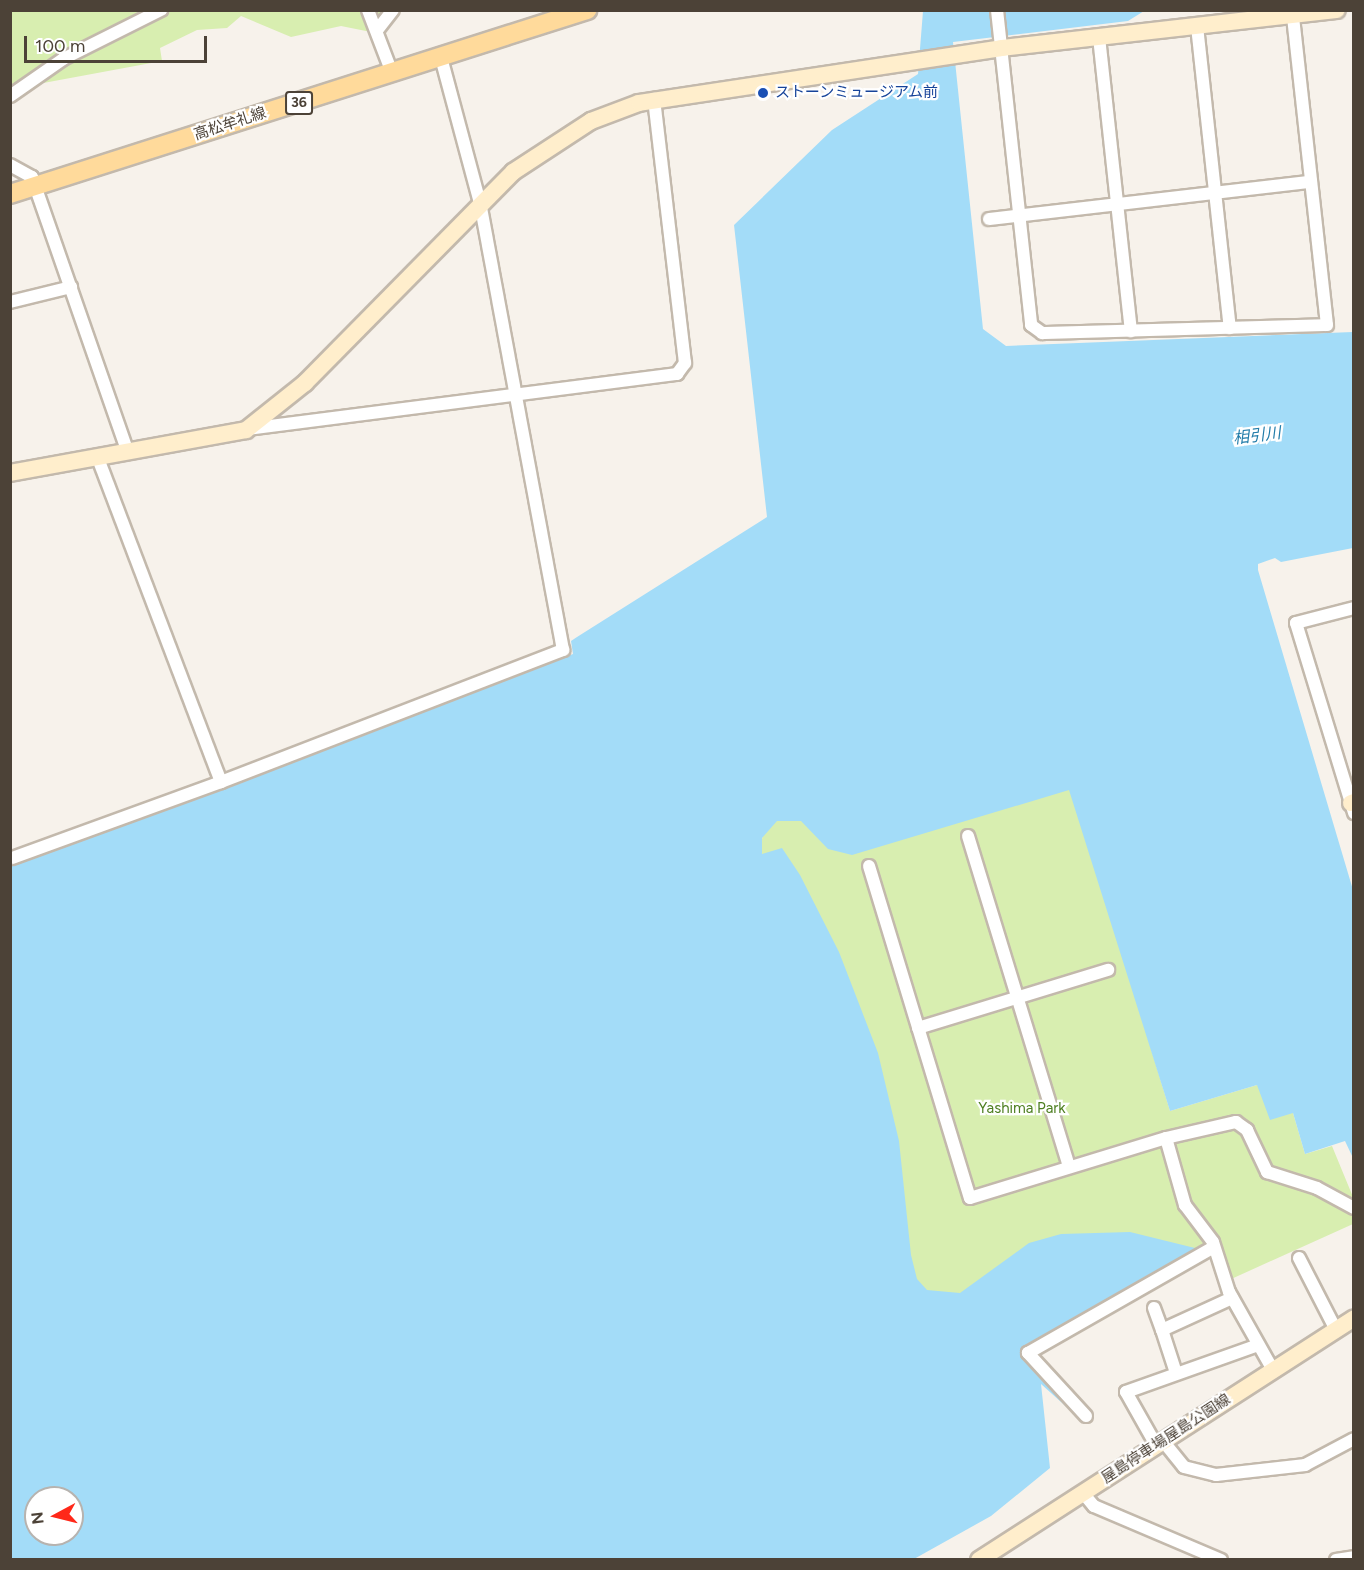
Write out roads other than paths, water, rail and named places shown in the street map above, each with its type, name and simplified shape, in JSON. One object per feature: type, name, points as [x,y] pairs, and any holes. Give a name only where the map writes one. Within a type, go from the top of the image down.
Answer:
[{"type":"main road","name":"高松牟礼線","points":[[10,194],[586,10]]},
{"type":"street","points":[[10,96],[63,59],[161,10]]},
{"type":"street","points":[[368,10],[378,29],[392,73]]},
{"type":"street","points":[[378,29],[393,10]]},
{"type":"street","points":[[997,10],[1031,325],[1042,333],[1327,325],[1293,15]]},
{"type":"street","points":[[246,430],[305,383],[480,203],[564,136],[654,99],[958,54],[1001,43],[1099,37],[1337,10]]},
{"type":"street","points":[[1197,26],[1230,328]]},
{"type":"street","points":[[1099,37],[1131,331]]},
{"type":"street","points":[[11,857],[221,782],[563,650],[480,203],[441,57]]},
{"type":"street","points":[[10,472],[128,453],[246,430],[677,374],[685,363],[654,99]]},
{"type":"street","points":[[10,165],[32,177],[128,453]]},
{"type":"street","points":[[989,219],[1311,182]]},
{"type":"street","points":[[10,302],[70,287]]},
{"type":"street","points":[[98,458],[221,782]]},
{"type":"street","points":[[1352,806],[1296,623],[1353,608]]},
{"type":"street","points":[[968,836],[1069,1167]]},
{"type":"street","points":[[870,866],[970,1198],[1166,1138],[1236,1122],[1247,1130],[1267,1172],[1317,1188],[1353,1208]]},
{"type":"street","points":[[918,1028],[1108,970]]},
{"type":"street","points":[[1166,1138],[1185,1205],[1214,1247],[1232,1298],[1273,1370]]},
{"type":"street","points":[[1086,1416],[1028,1353],[1214,1247]]},
{"type":"street","points":[[1299,1258],[1336,1330]]},
{"type":"street","points":[[1162,1330],[1232,1298]]},
{"type":"street","points":[[1154,1308],[1176,1373]]},
{"type":"street","name":"屋島停車場屋島公園線","points":[[979,1560],[1353,1318]]},
{"type":"street","points":[[1258,1345],[1126,1392],[1160,1443],[1184,1467],[1216,1475],[1305,1465],[1353,1439]]},
{"type":"street","points":[[1083,1492],[1094,1506],[1193,1555],[1221,1560]]},
{"type":"street","points":[[1336,1560],[1353,1557]]},
{"type":"water","name":"相引川","points":[[923,11],[1144,11],[1128,21],[953,42],[983,329],[1006,346],[1353,332],[1353,548],[1281,562],[1275,558],[1258,564],[1258,570],[1353,890],[1353,1158],[1345,1141],[1305,1154],[1293,1113],[1270,1120],[1257,1085],[1170,1111],[1069,790],[852,855],[828,849],[801,821],[777,821],[762,838],[762,854],[782,848],[800,875],[839,952],[878,1053],[899,1141],[911,1255],[917,1279],[927,1290],[960,1293],[1029,1243],[1061,1234],[1130,1232],[1199,1249],[1023,1349],[1084,1415],[1080,1419],[1041,1384],[1050,1468],[991,1516],[914,1559],[11,1560],[11,865],[573,654],[571,641],[767,517],[734,225],[832,130],[918,74]]},
{"type":"place","name":"ストーンミュージアム前","points":[[763,93]]},
{"type":"park label","name":"Yashima Park","points":[[1022,1109]]}]
